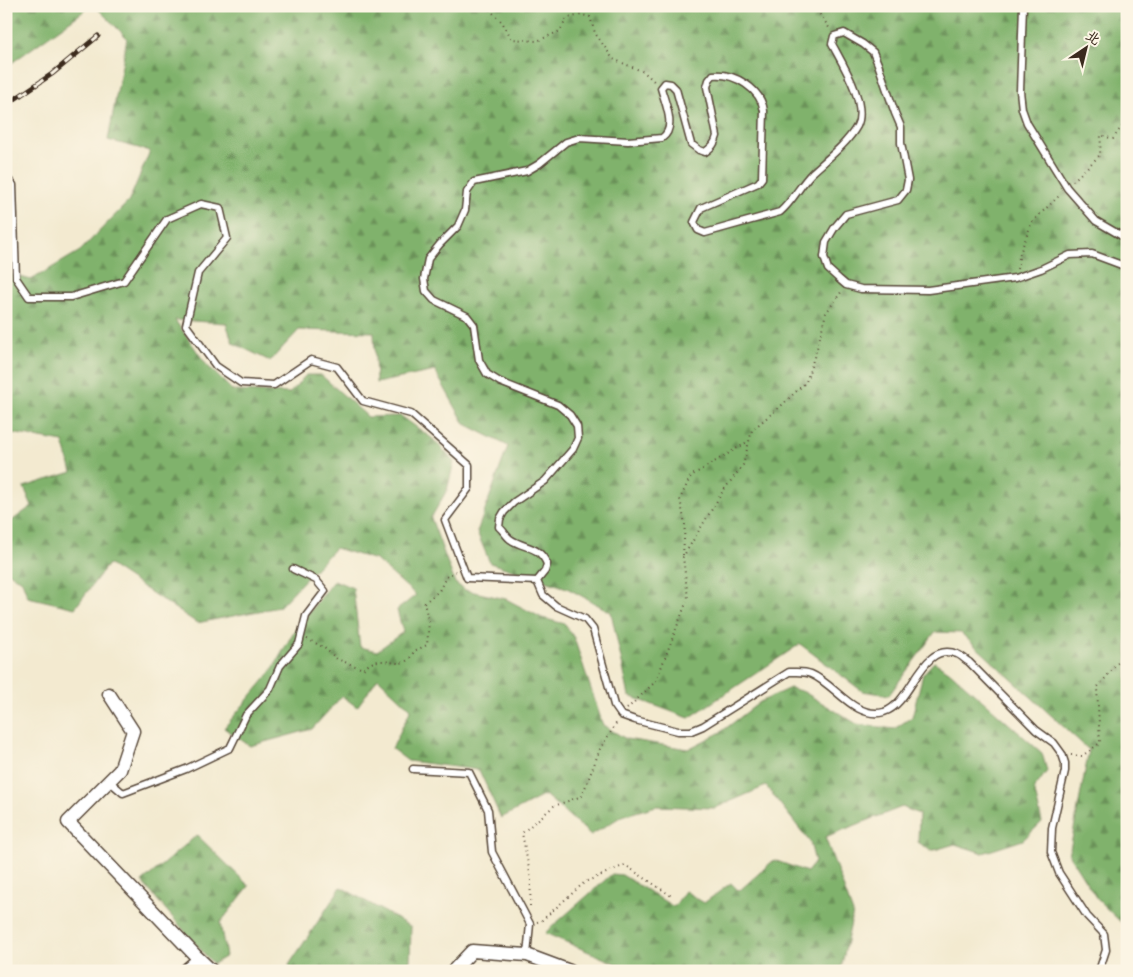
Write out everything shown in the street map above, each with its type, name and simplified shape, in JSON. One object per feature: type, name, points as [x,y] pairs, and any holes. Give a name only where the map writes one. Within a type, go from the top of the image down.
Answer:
[{"type":"street","points":[[109,694],[133,731],[120,770],[68,822],[212,971]]},
{"type":"street","points":[[453,971],[472,952],[527,954],[570,971]]},
{"type":"street","points":[[185,971],[199,958]]},
{"type":"lane","points":[[1023,6],[1020,91],[1022,109],[1028,123],[1067,188],[1096,221],[1127,239]]},
{"type":"lane","points":[[537,581],[545,571],[547,564],[544,556],[537,550],[510,539],[499,527],[500,519],[514,502],[545,481],[573,449],[578,438],[577,426],[570,415],[558,405],[500,382],[488,374],[480,360],[474,326],[467,316],[434,300],[426,291],[424,279],[428,259],[458,226],[465,210],[467,192],[474,182],[527,171],[539,164],[566,142],[579,138],[628,141],[662,138],[668,131],[670,121],[661,88],[665,83],[671,84],[676,89],[691,144],[698,150],[705,152],[715,144],[717,136],[708,87],[709,80],[713,75],[721,74],[741,81],[763,102],[762,178],[758,183],[701,208],[694,222],[698,230],[705,233],[780,212],[789,204],[810,176],[857,126],[860,116],[853,84],[832,44],[834,36],[844,33],[873,52],[901,127],[901,143],[908,180],[906,190],[898,200],[846,214],[826,242],[824,257],[828,269],[846,285],[861,289],[938,288],[1015,278],[1041,269],[1070,255],[1092,254],[1127,267]]},
{"type":"lane","points":[[6,177],[13,185],[16,278],[29,297],[72,297],[124,282],[168,219],[201,204],[220,208],[227,238],[198,273],[186,325],[216,366],[241,383],[274,385],[311,360],[337,367],[363,401],[411,414],[469,465],[469,488],[445,520],[467,578],[537,581]]},
{"type":"lane","points":[[109,781],[123,793],[230,748],[246,715],[270,689],[280,666],[299,644],[306,616],[324,591],[316,580],[293,569]]},
{"type":"lane","points":[[537,581],[543,595],[556,606],[585,619],[593,629],[614,705],[621,715],[678,731],[691,731],[703,726],[789,672],[801,671],[811,674],[857,708],[870,713],[884,712],[902,700],[925,663],[932,657],[948,652],[957,654],[969,662],[1036,730],[1054,743],[1062,754],[1065,763],[1052,828],[1052,852],[1059,872],[1087,916],[1096,923],[1104,934],[1106,950],[1099,971]]},
{"type":"lane","points":[[413,769],[470,772],[488,810],[492,852],[530,924],[527,954]]},
{"type":"path","points":[[486,6],[502,22],[512,39],[537,41],[560,31],[567,18],[582,15],[590,17],[595,33],[613,59],[644,72],[661,88]]},
{"type":"path","points":[[814,6],[834,36]]},
{"type":"path","points":[[683,558],[723,491],[743,464],[752,430],[806,382],[826,313],[846,285]]},
{"type":"path","points":[[673,897],[625,865],[585,882],[541,921],[530,924],[530,879],[522,833],[554,806],[582,796],[600,749],[621,715],[656,681],[688,598],[683,558],[685,524],[680,499],[691,476],[749,441]]},
{"type":"path","points":[[301,636],[323,647],[337,659],[363,668],[375,662],[401,664],[411,658],[414,651],[427,645],[429,623],[424,603],[439,590],[446,577],[463,567]]},
{"type":"path","points":[[1127,620],[1124,623],[1127,626]]},
{"type":"path","points":[[1062,754],[1082,756],[1100,743],[1097,688],[1122,658],[1127,656]]},
{"type":"green space","points":[[6,6],[91,6],[6,67]]},
{"type":"green space","points":[[95,6],[1127,6],[1127,928],[1097,899],[1069,855],[1089,750],[961,633],[935,632],[889,695],[862,691],[800,644],[689,718],[629,696],[611,612],[567,588],[490,563],[477,532],[508,446],[465,424],[435,371],[376,383],[374,332],[299,330],[270,361],[233,343],[226,323],[175,320],[206,364],[233,391],[290,393],[306,375],[321,375],[368,417],[401,416],[433,439],[454,462],[447,490],[431,518],[455,583],[465,590],[506,599],[542,618],[565,624],[574,638],[603,725],[626,739],[688,749],[721,732],[760,702],[790,688],[804,692],[857,724],[894,729],[912,717],[923,674],[934,662],[949,671],[1042,753],[1047,771],[1034,789],[1042,822],[1023,840],[983,853],[955,844],[931,851],[918,842],[919,814],[902,807],[825,837],[853,913],[841,969],[832,971],[633,971],[545,933],[612,874],[622,875],[674,907],[685,891],[704,903],[731,883],[739,891],[774,860],[807,872],[815,862],[810,842],[766,786],[715,808],[656,806],[622,816],[591,835],[545,795],[501,818],[479,770],[408,761],[392,749],[411,709],[378,678],[357,707],[342,696],[312,729],[250,746],[224,728],[271,672],[293,633],[334,580],[353,588],[360,647],[377,651],[403,632],[397,610],[416,595],[376,560],[335,548],[279,607],[197,623],[108,564],[75,608],[28,597],[22,581],[6,571],[6,525],[32,506],[24,487],[72,472],[63,442],[6,432],[6,273],[31,280],[80,251],[129,201],[150,151],[108,140],[127,38]]},
{"type":"green space","points":[[197,835],[249,886],[220,923],[226,956],[213,964],[142,882]]},
{"type":"green space","points":[[341,887],[411,927],[410,960],[407,971],[292,971],[289,965]]},
{"type":"railway","points":[[6,105],[52,74],[98,36]]}]
